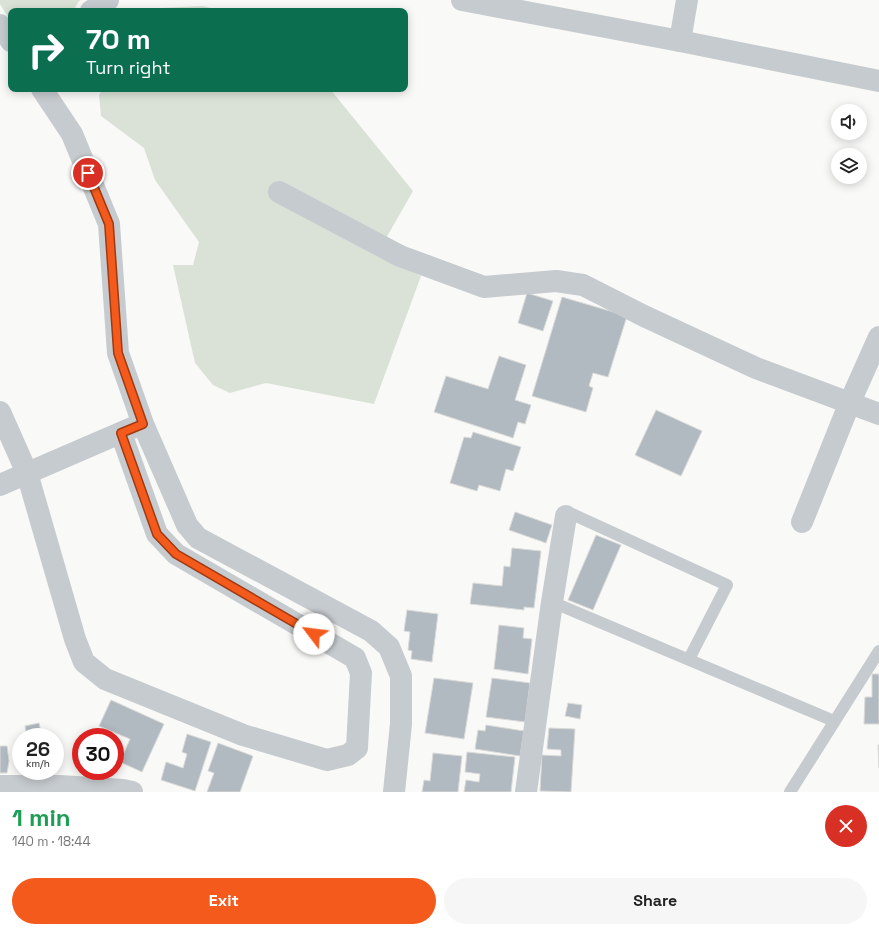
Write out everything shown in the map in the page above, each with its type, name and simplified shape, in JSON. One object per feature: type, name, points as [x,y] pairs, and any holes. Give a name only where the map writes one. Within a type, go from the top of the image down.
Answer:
[{"type":"street","points":[[96,8],[108,0]]},
{"type":"street","points":[[462,0],[680,41],[879,81]]},
{"type":"street","points":[[680,41],[687,0]]},
{"type":"street","points":[[0,24],[8,36]]},
{"type":"street","points":[[44,92],[72,134],[109,224],[118,353],[143,424],[187,525],[198,538],[371,631],[389,647],[401,676],[401,724],[394,792]]},
{"type":"street","points":[[279,192],[400,256],[484,287],[556,281],[583,285],[644,316],[756,368],[879,414]]},
{"type":"street","points":[[802,522],[850,402],[879,337]]},
{"type":"street","points":[[0,412],[27,473],[75,639],[84,662],[104,679],[243,735],[327,760],[348,755],[356,748],[361,673],[355,658],[176,554],[157,534],[121,433]]},
{"type":"street","points":[[0,485],[143,424]]},
{"type":"street","points":[[526,792],[552,602],[566,516]]},
{"type":"street","points":[[0,786],[60,786],[123,790],[132,792]]},
{"type":"lane","points":[[566,516],[572,514],[728,585],[689,660]]},
{"type":"lane","points":[[552,602],[834,721]]},
{"type":"lane","points":[[790,792],[879,651]]},
{"type":"shaded area","points":[[0,0],[81,0],[75,8],[8,8],[8,17],[0,4]]},
{"type":"shaded area","points":[[203,6],[211,8],[162,8]]},
{"type":"shaded area","points":[[101,92],[332,92],[413,191],[377,254],[421,276],[374,404],[266,383],[230,393],[213,385],[195,363],[173,265],[193,265],[199,242],[155,180],[144,148],[101,116],[99,95]]},
{"type":"building","points":[[527,293],[553,301],[543,331],[518,323]]},
{"type":"building","points":[[562,297],[627,316],[608,377],[593,373],[589,386],[593,388],[586,412],[532,396]]},
{"type":"building","points":[[499,356],[526,365],[515,400],[531,405],[525,424],[518,422],[513,438],[434,412],[446,376],[488,389]]},
{"type":"building","points":[[656,410],[702,431],[681,476],[635,455]]},
{"type":"building","points":[[473,432],[521,447],[513,471],[506,469],[500,491],[479,485],[477,491],[450,483],[464,437],[471,438]]},
{"type":"building","points":[[515,512],[552,525],[546,543],[509,530]]},
{"type":"building","points":[[596,535],[621,545],[593,610],[568,600]]},
{"type":"building","points":[[512,548],[541,551],[534,608],[524,607],[524,610],[470,604],[473,583],[502,586],[504,566],[510,567]]},
{"type":"building","points":[[407,610],[438,614],[432,662],[411,659],[412,651],[408,650],[410,632],[404,631]]},
{"type":"building","points":[[499,625],[524,628],[523,638],[532,639],[528,674],[494,669]]},
{"type":"building","points":[[872,674],[879,674],[879,724],[864,724],[865,697],[872,697]]},
{"type":"building","points":[[434,678],[473,683],[464,739],[425,733]]},
{"type":"building","points":[[492,678],[530,683],[525,722],[486,717]]},
{"type":"building","points":[[111,700],[164,724],[142,772],[124,764],[124,753],[130,739],[124,736],[124,728],[104,728],[99,726]]},
{"type":"building","points":[[568,703],[582,705],[580,719],[565,716]]},
{"type":"building","points":[[39,723],[40,728],[25,728],[25,726]]},
{"type":"building","points":[[486,725],[524,731],[520,756],[475,749],[478,730],[485,731]]},
{"type":"building","points":[[549,728],[575,729],[571,792],[540,791],[542,755],[561,756],[561,750],[547,749]]},
{"type":"building","points":[[187,734],[211,742],[195,791],[161,780],[166,762],[183,768],[187,754],[182,752]]},
{"type":"building","points":[[218,743],[253,756],[240,792],[207,792],[214,773],[208,771]]},
{"type":"building","points":[[878,745],[879,745],[879,768]]},
{"type":"building","points":[[0,746],[7,746],[9,761],[7,773],[0,773]]},
{"type":"building","points":[[467,752],[515,757],[511,792],[464,792],[466,780],[479,782],[480,774],[465,772]]},
{"type":"building","points":[[433,753],[462,756],[458,792],[422,792],[424,780],[430,781]]},
{"type":"route","points":[[88,173],[109,224],[118,353],[143,424],[121,433],[157,534],[176,554],[314,634]]}]
